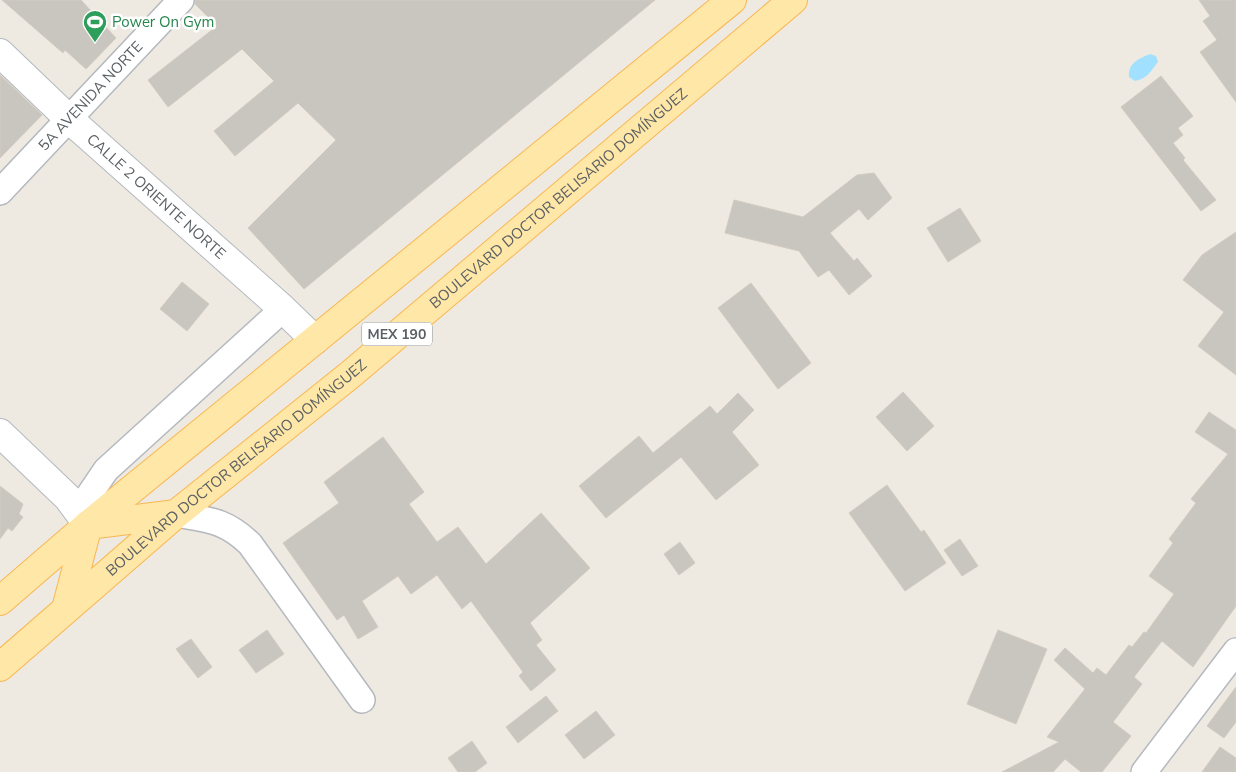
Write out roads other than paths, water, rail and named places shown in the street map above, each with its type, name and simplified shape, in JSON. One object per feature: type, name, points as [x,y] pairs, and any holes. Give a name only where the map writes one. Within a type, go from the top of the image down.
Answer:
[{"type":"main road","name":"MEX 190","points":[[0,601],[88,525],[732,0]]},
{"type":"main road","name":"BOULEVARD DOCTOR BELISARIO DOMÍNGUEZ","points":[[0,667],[176,514],[350,374],[793,0]]},
{"type":"main road","name":"CALLE 2 ORIENTE NORTE","points":[[0,53],[69,118],[283,309],[315,340]]},
{"type":"main road","points":[[0,433],[68,498],[88,525]]},
{"type":"main road","points":[[88,525],[176,514]]},
{"type":"main road","points":[[66,609],[88,525]]},
{"type":"street","name":"5A AVENIDA NORTE","points":[[0,192],[181,0]]},
{"type":"street","points":[[88,525],[87,498],[106,470],[283,309]]},
{"type":"street","points":[[176,514],[220,522],[234,528],[250,544],[362,700]]},
{"type":"street","points":[[1144,772],[1236,651]]},
{"type":"water","points":[[1150,54],[1156,56],[1158,62],[1148,74],[1135,81],[1129,77],[1132,65]]},
{"type":"place","name":"Power On Gym","points":[[95,43]]}]
